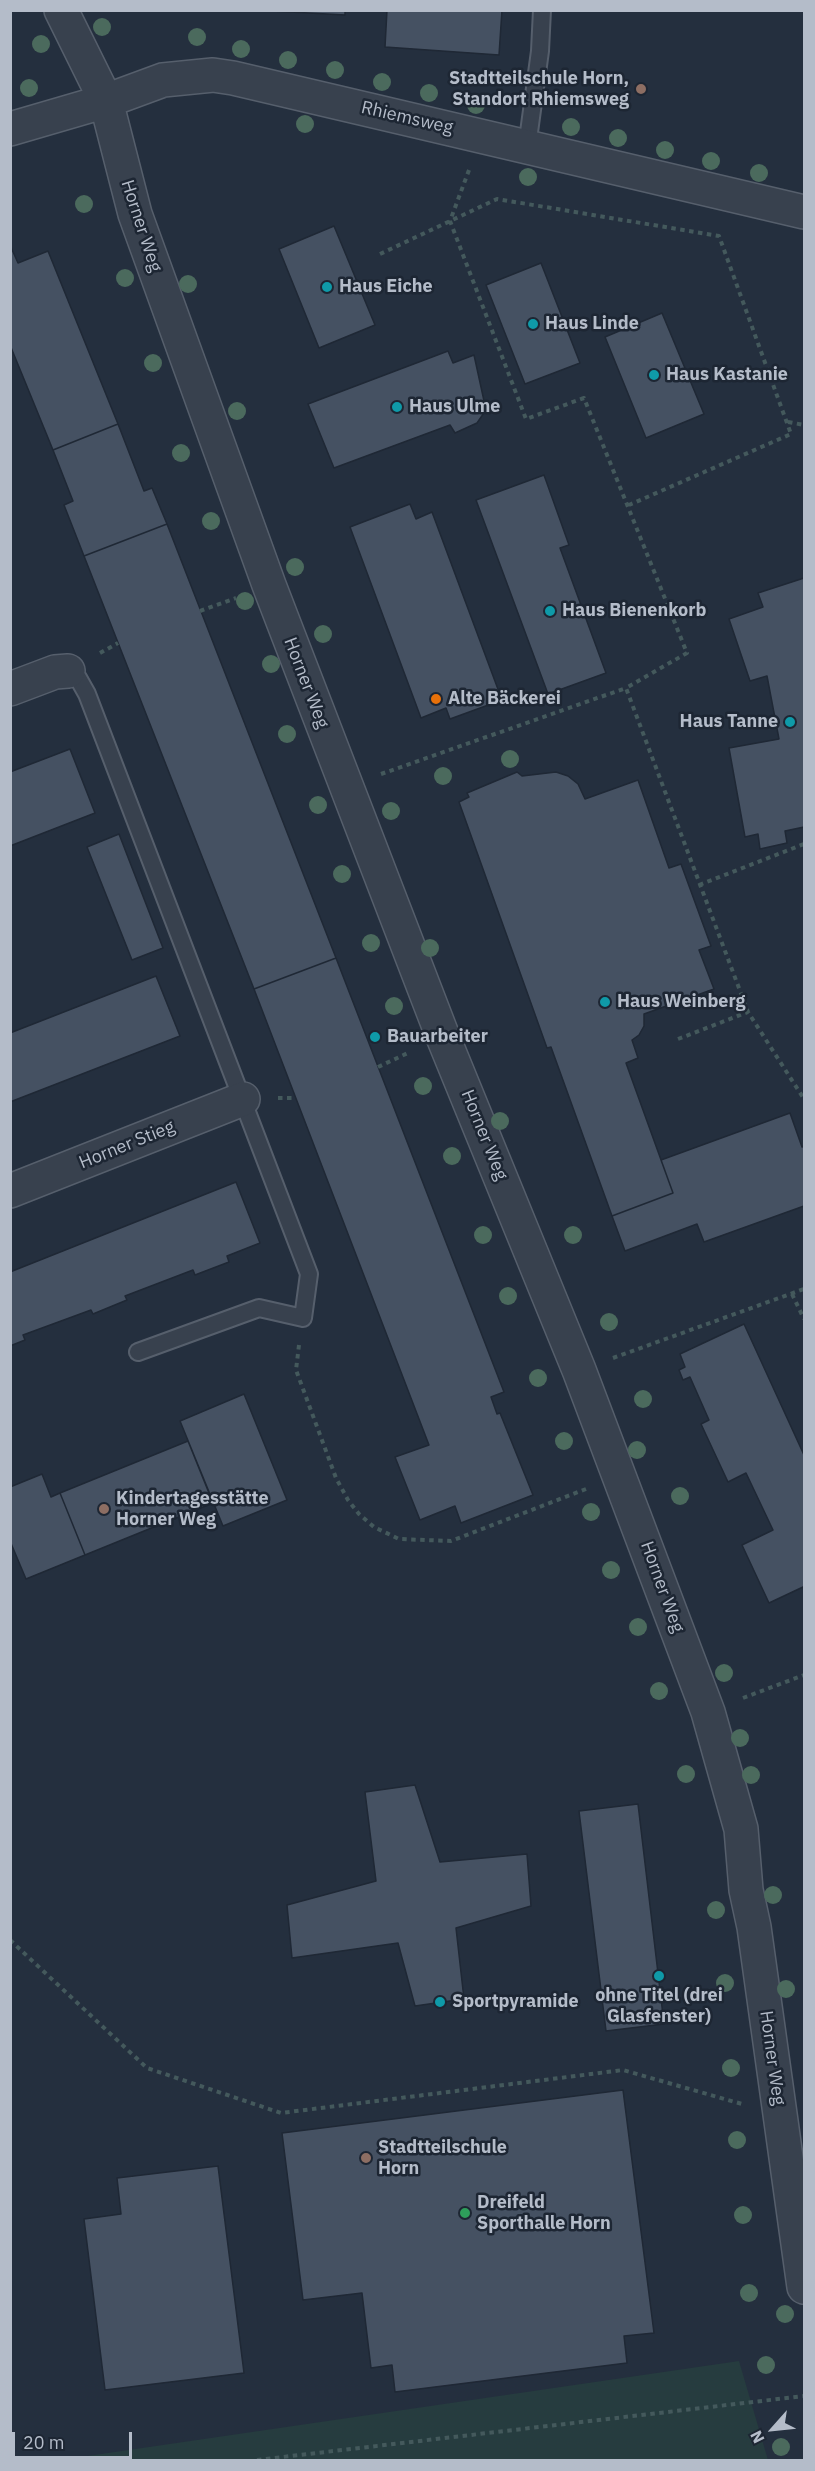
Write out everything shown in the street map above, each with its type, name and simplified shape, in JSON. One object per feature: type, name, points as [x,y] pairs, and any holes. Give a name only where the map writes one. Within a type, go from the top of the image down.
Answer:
[{"type":"street","name":"Horner Weg","points":[[61,10],[106,101],[135,214],[269,585],[443,1037],[620,1475],[708,1712],[741,1829],[746,1890],[754,1927],[804,2287]]},
{"type":"street","name":"Rhiemsweg","points":[[10,129],[106,101],[163,80],[213,75],[482,135],[804,212]]},
{"type":"street","points":[[10,689],[55,672],[68,671]]},
{"type":"street","name":"Horner Stieg","points":[[10,1191],[243,1099]]},
{"type":"lane","points":[[526,147],[540,51],[542,10]]},
{"type":"lane","points":[[68,671],[78,678],[87,694],[309,1274],[303,1318],[259,1308],[138,1352]]},
{"type":"path","points":[[346,786],[626,688],[687,653],[584,398],[526,419],[450,221],[482,135]]},
{"type":"path","points":[[380,254],[497,199],[719,236],[791,434],[629,505]]},
{"type":"path","points":[[787,422],[804,425]]},
{"type":"path","points":[[626,688],[748,1012],[804,1099]]},
{"type":"path","points":[[699,885],[804,844]]},
{"type":"path","points":[[678,1039],[748,1012]]},
{"type":"path","points":[[579,1370],[804,1289]]},
{"type":"path","points":[[792,1294],[804,1319]]},
{"type":"path","points":[[303,1318],[296,1370],[336,1478],[348,1500],[374,1527],[399,1539],[451,1541],[620,1475]]},
{"type":"path","points":[[708,1712],[804,1675]]},
{"type":"path","points":[[10,1940],[147,2068],[281,2113],[623,2070],[780,2115]]},
{"type":"path","points":[[257,2460],[804,2396]]},
{"type":"green space","points":[[739,2361],[768,2460],[60,2460]]},
{"type":"building","points":[[254,10],[345,10],[345,15]]},
{"type":"building","points":[[387,10],[502,10],[499,55],[385,47]]},
{"type":"building","name":"Haus Eiche","points":[[334,226],[375,325],[319,348],[279,249]]},
{"type":"building","points":[[10,245],[18,263],[48,251],[118,424],[53,450],[10,345]]},
{"type":"building","name":"Haus Linde","points":[[541,263],[580,363],[525,384],[486,285]]},
{"type":"building","name":"Haus Kastanie","points":[[662,313],[704,414],[646,438],[605,337]]},
{"type":"building","name":"Haus Ulme","points":[[448,351],[453,363],[474,355],[486,410],[477,423],[455,433],[450,425],[334,468],[308,404]]},
{"type":"building","points":[[118,424],[144,491],[152,488],[167,524],[84,556],[64,505],[73,501],[53,450]]},
{"type":"building","name":"Haus Bienenkorb","points":[[544,475],[569,545],[560,548],[606,673],[548,694],[476,500]]},
{"type":"building","points":[[410,504],[416,519],[432,512],[502,700],[450,719],[446,708],[421,718],[350,527]]},
{"type":"building","points":[[167,524],[336,958],[254,989],[84,556]]},
{"type":"building","name":"Haus Tanne","points":[[804,578],[804,827],[785,831],[787,843],[760,849],[758,834],[745,837],[729,748],[779,739],[767,676],[750,681],[729,619],[763,607],[758,593]]},
{"type":"building","points":[[70,749],[95,813],[10,846],[10,772]]},
{"type":"building","name":"Haus Weinberg","points":[[517,772],[522,776],[556,772],[568,776],[578,784],[585,799],[638,780],[669,868],[681,864],[711,946],[699,950],[714,989],[644,1014],[644,1026],[639,1035],[632,1040],[638,1058],[626,1063],[673,1193],[612,1216],[551,1047],[547,1048],[459,802],[469,797],[467,793]]},
{"type":"building","points":[[119,834],[163,948],[132,960],[87,847]]},
{"type":"building","points":[[336,958],[504,1392],[491,1397],[497,1414],[500,1413],[533,1495],[461,1523],[455,1506],[420,1520],[395,1457],[429,1445],[254,989]]},
{"type":"building","points":[[156,976],[180,1036],[10,1102],[10,1033]]},
{"type":"building","points":[[790,1113],[802,1147],[804,1146],[804,1206],[704,1242],[697,1224],[625,1251],[612,1216],[673,1193],[661,1160]]},
{"type":"building","points":[[236,1182],[260,1243],[227,1256],[229,1262],[195,1275],[193,1270],[125,1296],[127,1300],[93,1314],[91,1310],[23,1335],[25,1340],[10,1346],[10,1272]]},
{"type":"building","points":[[744,1324],[804,1455],[804,1591],[803,1587],[769,1603],[742,1545],[773,1530],[746,1473],[728,1482],[701,1424],[709,1420],[690,1377],[683,1380],[679,1370],[685,1367],[680,1354]]},
{"type":"building","points":[[244,1394],[287,1500],[223,1526],[180,1421]]},
{"type":"building","points":[[188,1441],[213,1503],[85,1555],[60,1493]]},
{"type":"building","points":[[42,1474],[51,1497],[60,1493],[85,1555],[26,1579],[10,1541],[10,1487]]},
{"type":"building","points":[[415,1785],[440,1862],[527,1854],[531,1906],[456,1928],[464,1999],[415,2006],[398,1943],[292,1958],[287,1905],[376,1881],[365,1792]]},
{"type":"building","points":[[638,1804],[664,2024],[606,2031],[579,1811]]},
{"type":"building","name":"Dreifeld Sporthalle Horn","points":[[623,2090],[654,2333],[624,2336],[627,2363],[395,2392],[392,2365],[371,2368],[362,2293],[303,2300],[282,2133]]},
{"type":"building","points":[[218,2166],[244,2373],[105,2390],[84,2219],[121,2214],[117,2178]]},
{"type":"place","name":"Stadtteilschule Horn, Standort Rhiemsweg","points":[[641,89]]},
{"type":"place","name":"Haus Eiche","points":[[327,287]]},
{"type":"place","name":"Haus Linde","points":[[533,324]]},
{"type":"place","name":"Haus Kastanie","points":[[654,375]]},
{"type":"place","name":"Haus Ulme","points":[[397,407]]},
{"type":"place","name":"Haus Bienenkorb","points":[[550,611]]},
{"type":"place","name":"Alte Bäckerei","points":[[436,699]]},
{"type":"place","name":"Haus Tanne","points":[[790,722]]},
{"type":"place","name":"Haus Weinberg","points":[[605,1002]]},
{"type":"place","name":"Bauarbeiter","points":[[375,1037]]},
{"type":"place","name":"Kindertagesstätte Horner Weg","points":[[104,1509]]},
{"type":"place","name":"ohne Titel (drei Glasfenster)","points":[[659,1976]]},
{"type":"place","name":"Sportpyramide","points":[[440,2002]]},
{"type":"place","name":"Stadtteilschule Horn","points":[[366,2158]]},
{"type":"place","name":"Dreifeld Sporthalle Horn","points":[[465,2213]]}]
